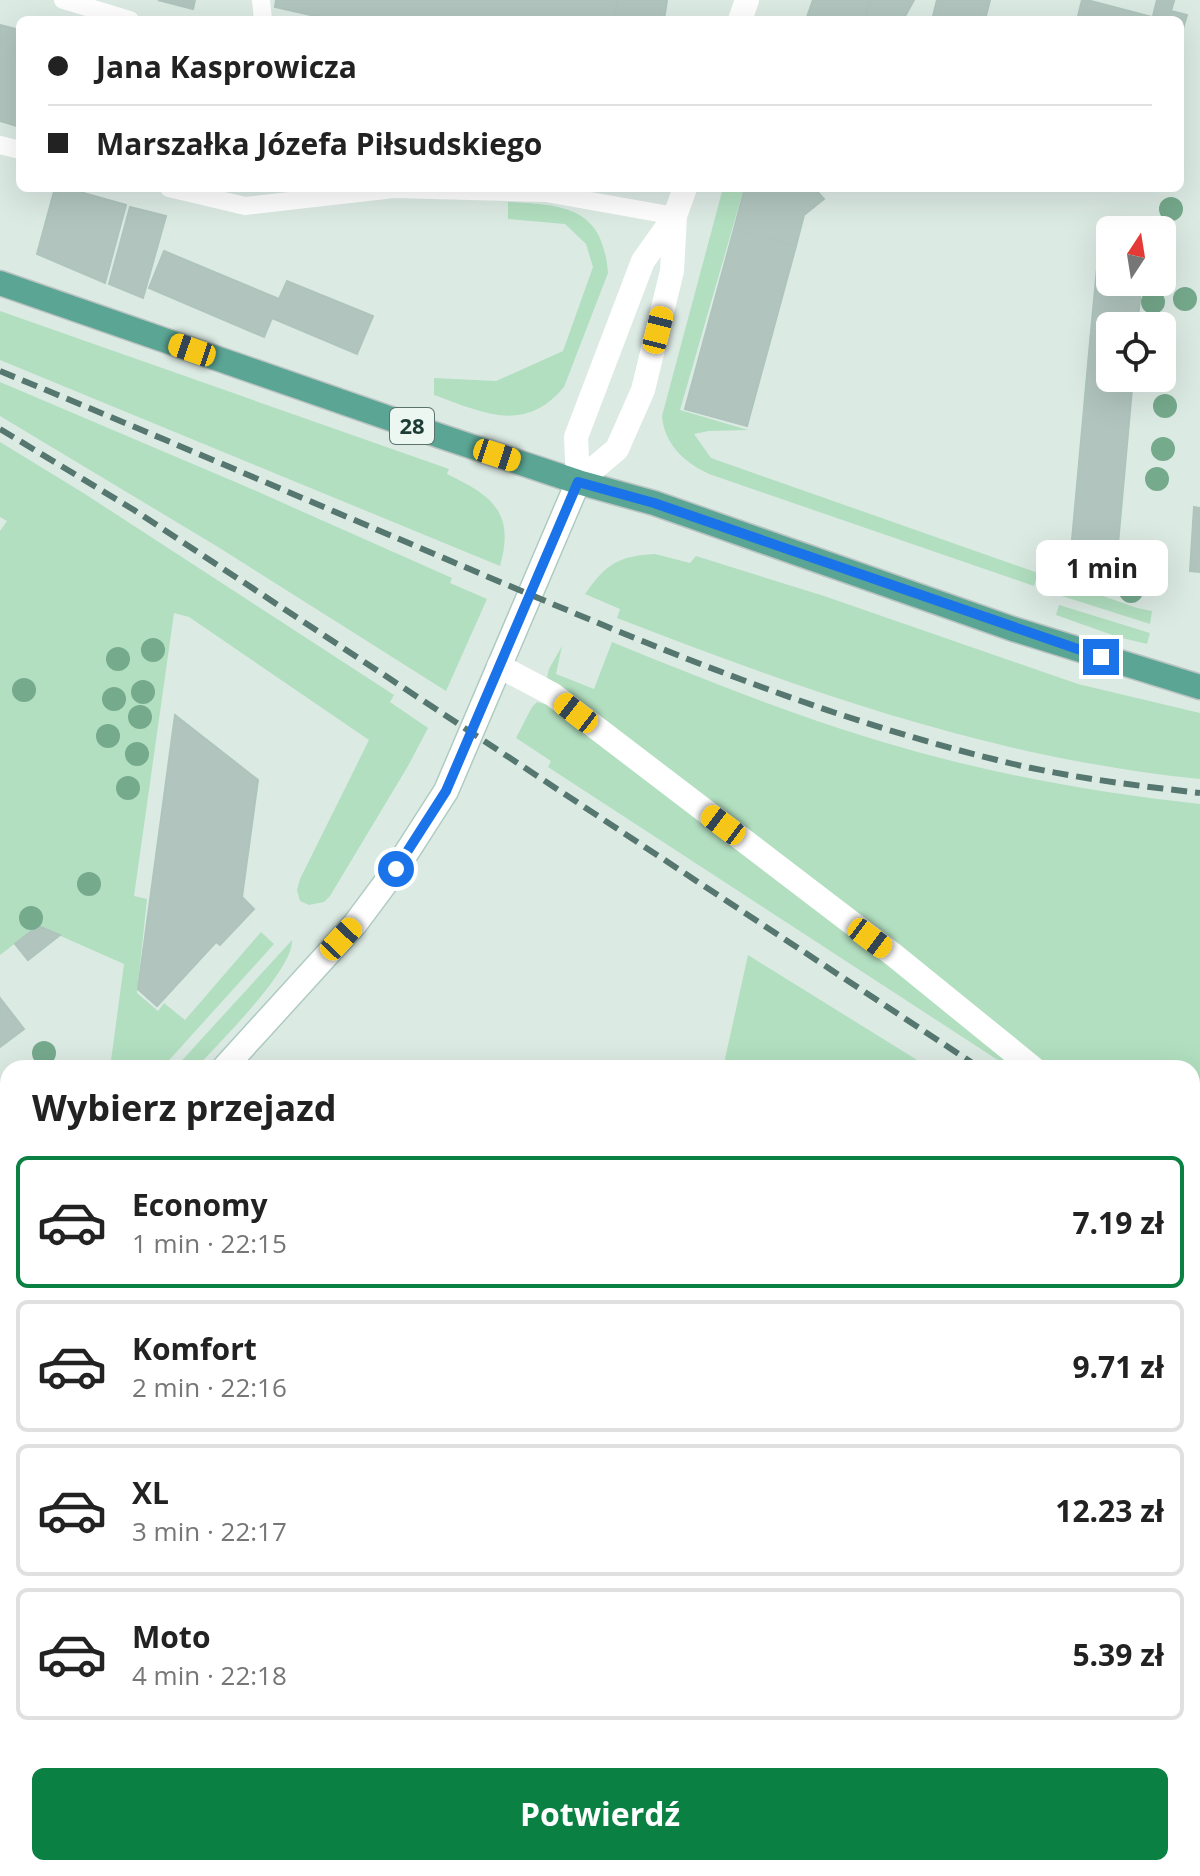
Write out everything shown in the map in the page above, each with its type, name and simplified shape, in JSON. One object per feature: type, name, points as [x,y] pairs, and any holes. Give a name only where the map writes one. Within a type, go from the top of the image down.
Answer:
[{"type":"main road","name":"28","points":[[0,283],[578,482],[654,503],[1013,629],[1200,687]]},
{"type":"street","points":[[231,1060],[355,924],[396,869],[446,791],[578,482],[576,437],[643,261],[675,216],[684,192]]},
{"type":"street","points":[[578,482],[617,449],[643,390],[672,271],[675,216]]},
{"type":"street","points":[[499,666],[552,694],[895,956],[1023,1060]]},
{"type":"lane","points":[[63,0],[117,16]]},
{"type":"lane","points":[[186,192],[245,206],[368,192]]},
{"type":"lane","points":[[508,192],[546,193],[675,216]]},
{"type":"green space","points":[[722,192],[743,192],[680,410],[748,430],[694,434],[711,458],[1038,573],[1034,586],[709,474],[692,464],[671,444],[662,416]]},
{"type":"green space","points":[[508,202],[562,208],[589,222],[605,251],[608,273],[564,387],[549,402],[534,411],[518,415],[486,413],[434,395],[434,378],[496,381],[563,351],[593,267],[586,244],[565,224],[508,219]]},
{"type":"green space","points":[[0,311],[449,469],[447,474],[488,499],[502,519],[505,532],[500,566],[0,360]]},
{"type":"green space","points":[[0,382],[452,578],[450,583],[487,599],[446,691],[218,547],[0,416]]},
{"type":"green space","points":[[0,442],[394,695],[390,702],[428,728],[330,896],[324,902],[309,905],[300,901],[297,890],[300,879],[369,740],[189,617],[174,613],[134,896],[147,899],[137,993],[158,1011],[164,1003],[185,1020],[261,932],[274,944],[169,1060],[111,1060],[124,964],[38,926],[0,955],[0,531],[7,521],[0,517]]},
{"type":"green space","points":[[655,554],[690,563],[696,556],[824,596],[1078,684],[1200,713],[1200,779],[1048,756],[903,719],[761,672],[617,618],[620,609],[585,594],[600,575],[614,564],[631,557]]},
{"type":"green space","points":[[1066,583],[1152,611],[1150,624],[1062,596]]},
{"type":"green space","points":[[1059,605],[1150,633],[1147,644],[1056,615]]},
{"type":"green space","points":[[612,642],[774,706],[913,751],[1035,779],[1200,804],[1200,1060],[1034,1060],[547,678],[562,646],[556,674],[594,689]]},
{"type":"green space","points":[[537,702],[552,706],[1014,1060],[998,1060],[548,767],[551,761],[516,738]]},
{"type":"green space","points":[[292,940],[281,969],[237,1025],[204,1060],[182,1060]]},
{"type":"green space","points":[[748,955],[917,1060],[725,1060]]},
{"type":"building","points":[[158,0],[195,0],[193,9]]},
{"type":"building","points":[[276,0],[618,0],[615,16],[315,16],[275,7]]},
{"type":"building","points":[[618,0],[667,0],[665,16],[615,16]]},
{"type":"building","points":[[813,0],[871,0],[865,16],[807,16]]},
{"type":"building","points":[[871,0],[914,0],[905,16],[865,16]]},
{"type":"building","points":[[937,0],[990,0],[986,16],[933,16]]},
{"type":"building","points":[[1082,0],[1087,0],[1148,16],[1078,16]]},
{"type":"building","points":[[1157,0],[1174,1],[1171,11],[1187,15],[1184,25],[1184,16],[1153,16]]},
{"type":"building","points":[[0,25],[16,29],[16,126],[0,121]]},
{"type":"building","points":[[54,192],[80,192],[126,205],[105,283],[37,254]]},
{"type":"building","points":[[744,192],[818,192],[824,199],[804,215],[796,246],[734,229]]},
{"type":"building","points":[[130,207],[166,216],[143,298],[109,284]]},
{"type":"building","points":[[734,229],[796,246],[747,426],[685,409]]},
{"type":"building","points":[[164,251],[279,299],[287,281],[373,316],[357,354],[272,318],[264,337],[149,288]]},
{"type":"building","points":[[1096,279],[1096,296],[1140,296],[1139,312],[1096,312],[1096,332],[1091,331]]},
{"type":"building","points":[[1091,331],[1096,332],[1096,392],[1132,392],[1116,566],[1070,562]]},
{"type":"building","points":[[1194,507],[1200,508],[1200,572],[1190,571]]},
{"type":"building","points":[[175,715],[258,780],[242,897],[254,909],[220,945],[216,942],[157,1006],[138,989]]},
{"type":"building","points":[[38,926],[60,935],[28,960],[15,944]]},
{"type":"building","points":[[0,998],[24,1029],[0,1047]]},
{"type":"railway","points":[[0,371],[606,626],[799,700],[930,742],[1022,766],[1098,780],[1200,793]]},
{"type":"railway","points":[[0,429],[134,510],[968,1060]]},
{"type":"route","points":[[396,869],[446,791],[578,482],[654,503],[1101,657]]}]
